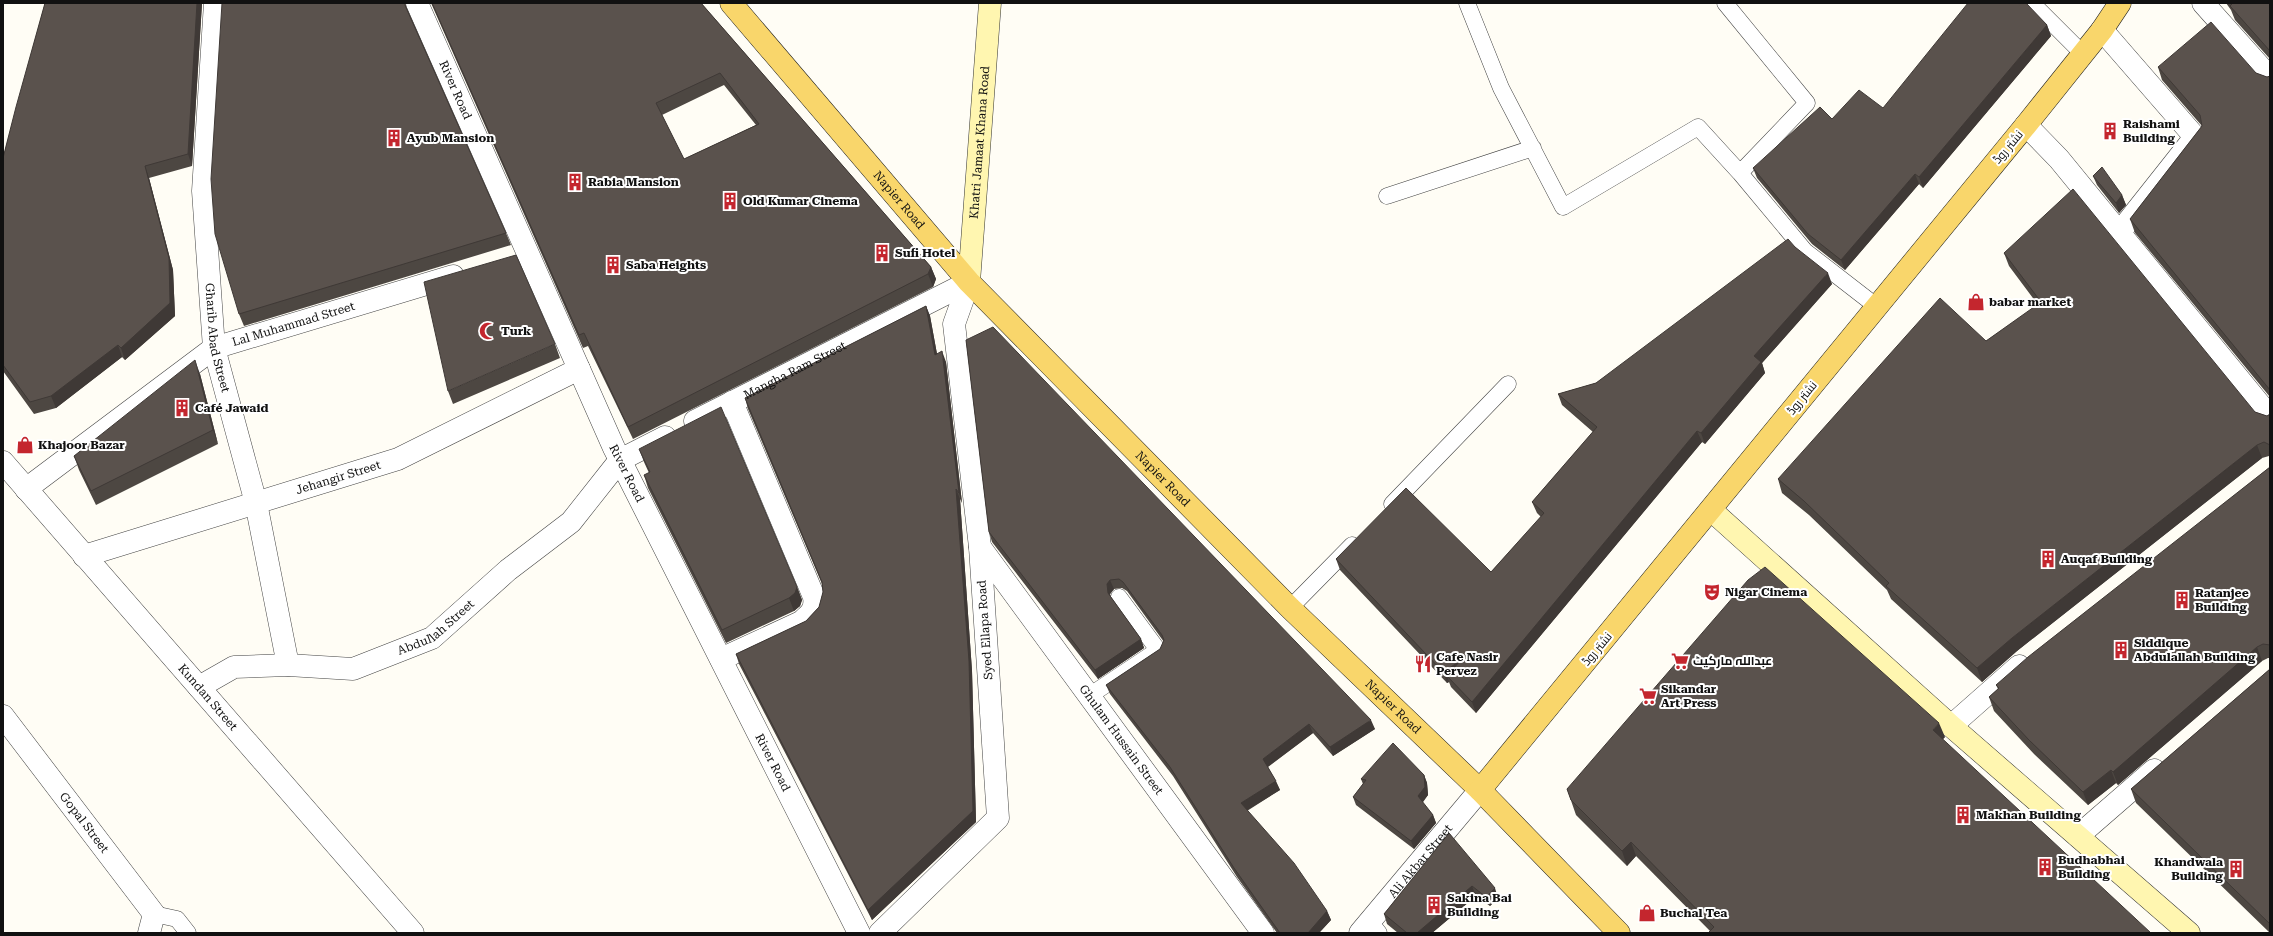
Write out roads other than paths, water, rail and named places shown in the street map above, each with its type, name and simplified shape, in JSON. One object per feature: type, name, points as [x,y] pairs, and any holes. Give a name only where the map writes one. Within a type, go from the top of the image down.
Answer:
[{"type":"main road","name":"Napier Road","points":[[731,3],[969,282],[1290,608],[1480,790],[1619,933]]},
{"type":"main road","name":"نشتر روڈ","points":[[1480,790],[1712,510],[1876,306],[2026,125],[2102,30],[2120,3]]},
{"type":"street","name":"Gharib Abad Street","points":[[215,3],[203,191],[214,348],[256,503],[288,665]]},
{"type":"street","name":"River Road","points":[[417,3],[620,460],[860,933]]},
{"type":"street","name":"Khatri Jamaat Khana Road","points":[[969,282],[990,3]]},
{"type":"street","points":[[2203,3],[2270,78]]},
{"type":"street","points":[[2102,30],[2128,63],[2195,137],[2119,232]]},
{"type":"street","points":[[2026,125],[2059,159],[2270,418]]},
{"type":"street","points":[[505,260],[528,253]]},
{"type":"street","name":"Lal Muhammad Street","points":[[26,489],[214,348],[474,269]]},
{"type":"street","name":"Mangha Ram Street","points":[[620,460],[969,282]]},
{"type":"street","name":"Syed Ellapa Road","points":[[880,933],[998,818],[980,547],[954,324],[969,282]]},
{"type":"street","name":"Jehangir Street","points":[[84,556],[398,459],[579,369]]},
{"type":"street","points":[[720,659],[801,622],[812,613],[815,605],[814,597],[732,402]]},
{"type":"street","name":"Abdullah Street","points":[[199,687],[234,668],[288,665],[353,669],[432,638],[508,570],[571,522],[620,460]]},
{"type":"street","name":"Kundan Street","points":[[3,462],[413,933]]},
{"type":"street","points":[[1712,510],[1951,726],[2189,933]]},
{"type":"street","name":"Ghulam Hussain Street","points":[[980,547],[1264,933]]},
{"type":"street","points":[[1951,726],[2037,651]]},
{"type":"street","name":"Gopal Street","points":[[3,716],[152,923]]},
{"type":"street","points":[[2078,836],[2168,758]]},
{"type":"street","name":"Ali Akbar Street","points":[[1370,930],[1480,790]]},
{"type":"lane","points":[[1467,3],[1501,88],[1563,207],[1698,127],[1805,250],[1876,306]]},
{"type":"lane","points":[[1725,3],[1807,104],[1740,174]]},
{"type":"lane","points":[[2032,3],[2083,54]]},
{"type":"lane","points":[[1387,196],[1533,148]]},
{"type":"lane","points":[[1382,513],[1508,384]]},
{"type":"lane","points":[[1290,608],[1360,535]]},
{"type":"lane","points":[[1089,696],[1158,650],[1119,597]]},
{"type":"lane","points":[[152,923],[177,919],[188,933]]},
{"type":"place","name":"Raishami Building","points":[[2110,131]]},
{"type":"place","name":"Ayub Mansion","points":[[394,138]]},
{"type":"place","name":"Rabia Mansion","points":[[575,182]]},
{"type":"place","name":"Old Kumar Cinema","points":[[730,201]]},
{"type":"place","name":"Sufi Hotel","points":[[882,253]]},
{"type":"place","name":"Saba Heights","points":[[613,265]]},
{"type":"place","name":"babar market","points":[[1976,302]]},
{"type":"place","name":"Turk","points":[[488,331]]},
{"type":"place","name":"Café Jawaid","points":[[182,408]]},
{"type":"place","name":"Khajoor Bazar","points":[[25,445]]},
{"type":"place","name":"Auqaf Building","points":[[2048,559]]},
{"type":"place","name":"Nigar Cinema","points":[[1712,592]]},
{"type":"place","name":"Ratanjee Building","points":[[2182,600]]},
{"type":"place","name":"Siddique Abdulallah Building","points":[[2121,650]]},
{"type":"place","name":"عبداللہ مارکیٹ","points":[[1680,661]]},
{"type":"place","name":"Cafe Nasir Pervez","points":[[1423,664]]},
{"type":"place","name":"Sikandar Art Press","points":[[1648,696]]},
{"type":"place","name":"Makhan Building","points":[[1963,815]]},
{"type":"place","name":"Budhabhai Building","points":[[2045,867]]},
{"type":"place","name":"Khandwala Building","points":[[2236,869]]},
{"type":"place","name":"Sakina Bai Building","points":[[1434,905]]},
{"type":"place","name":"Buchal Tea","points":[[1647,913]]}]
